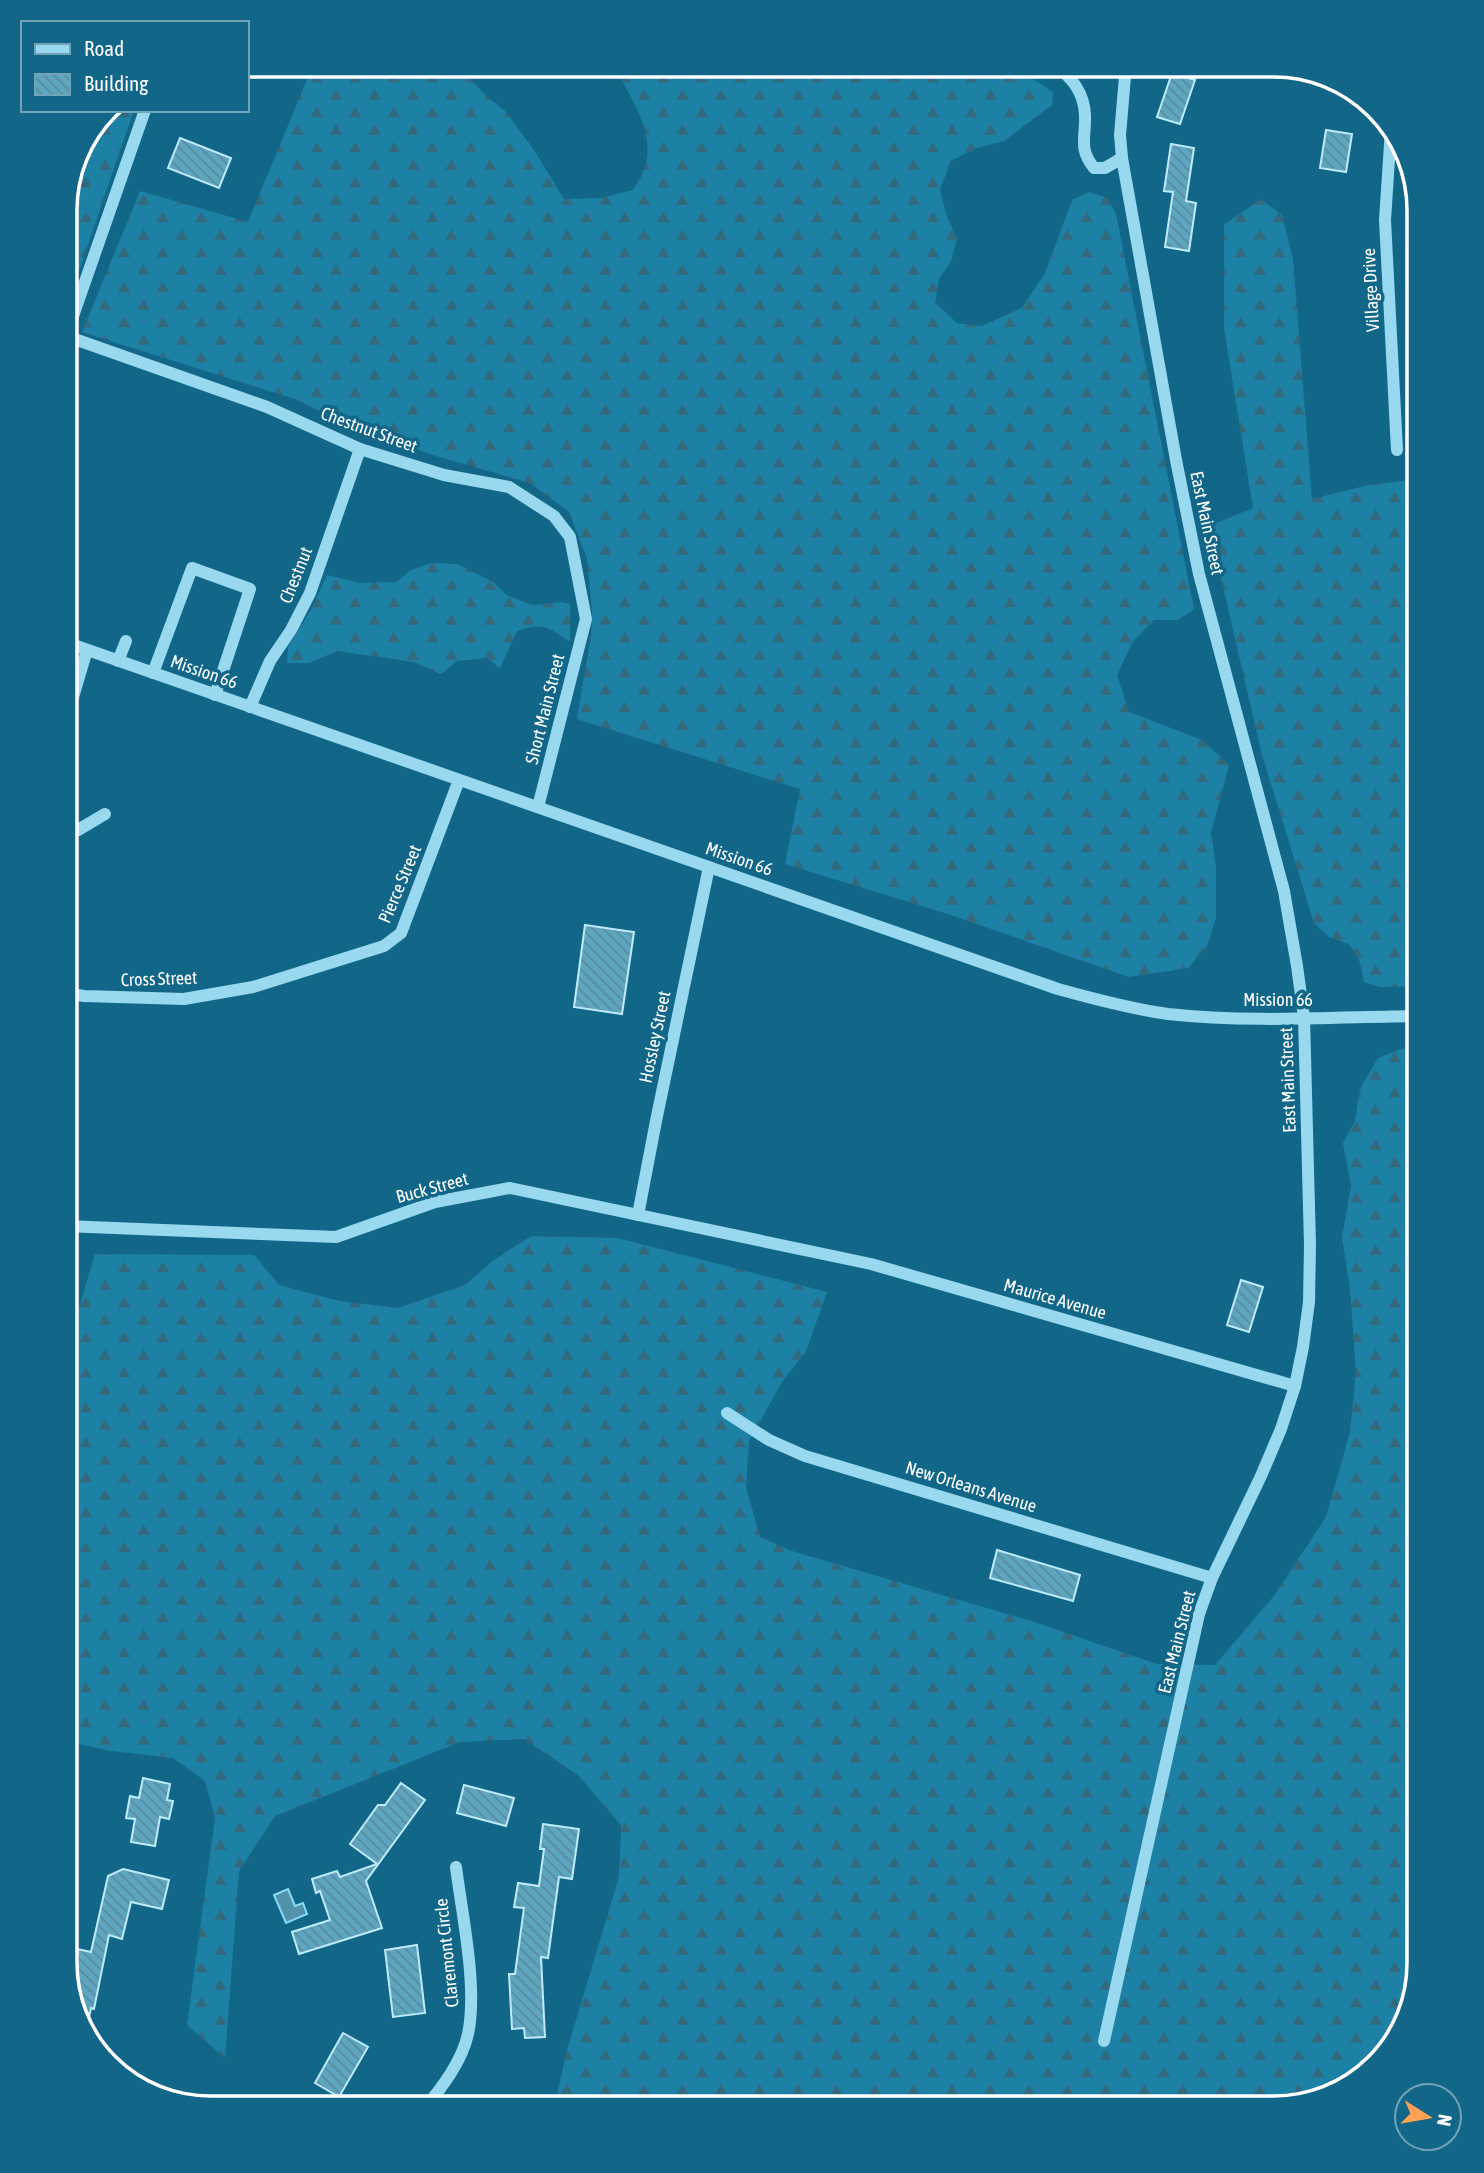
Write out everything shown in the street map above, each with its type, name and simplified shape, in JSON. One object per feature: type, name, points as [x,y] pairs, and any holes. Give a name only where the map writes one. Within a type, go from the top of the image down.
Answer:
[{"type":"street","points":[[1071,77],[1079,91],[1085,113],[1085,156],[1094,167],[1105,168],[1122,158]]},
{"type":"street","name":"East Main Street","points":[[1104,2041],[1199,1614],[1212,1578],[1281,1429],[1295,1386],[1309,1302],[1311,1245],[1304,1017],[1297,966],[1284,891],[1199,574],[1176,460],[1122,158],[1120,135],[1125,77]]},
{"type":"street","points":[[77,306],[144,112]]},
{"type":"street","name":"Village Drive","points":[[1390,146],[1385,220],[1397,450]]},
{"type":"street","name":"Chestnut Street","points":[[77,342],[267,407],[360,449],[444,475],[509,487],[554,516],[570,537],[586,619]]},
{"type":"street","name":"Chestnut","points":[[250,707],[270,661],[291,630],[310,593],[360,449]]},
{"type":"street","points":[[153,673],[192,568],[250,589],[215,695]]},
{"type":"street","name":"Short Main Street","points":[[538,807],[586,619]]},
{"type":"street","points":[[118,661],[126,640]]},
{"type":"street","name":"Mission 66","points":[[77,646],[1091,998],[1180,1015],[1407,1016]]},
{"type":"street","points":[[77,684],[87,650]]},
{"type":"street","name":"Pierce Street","points":[[253,987],[384,946],[401,933],[459,780]]},
{"type":"street","points":[[77,831],[105,814]]},
{"type":"street","name":"Hossley Street","points":[[638,1215],[709,867]]},
{"type":"street","name":"Cross Street","points":[[77,995],[184,999],[253,987]]},
{"type":"street","name":"Buck Street","points":[[77,1226],[336,1237],[435,1202],[510,1188],[805,1249]]},
{"type":"street","name":"Maurice Avenue","points":[[805,1249],[871,1264],[1295,1386]]},
{"type":"street","name":"New Orleans Avenue","points":[[727,1413],[769,1440],[805,1456],[1212,1578]]},
{"type":"street","name":"Claremont Circle","points":[[436,2096],[456,2064],[467,2036],[471,2014],[471,1984],[456,1867]]},
{"type":"green space","points":[[308,77],[469,77],[505,111],[534,150],[564,199],[602,198],[633,190],[644,171],[648,151],[643,125],[621,77],[884,77],[895,80],[920,77],[1027,77],[1053,92],[1052,105],[1004,141],[974,149],[951,161],[940,189],[946,214],[957,239],[951,261],[939,279],[935,303],[957,323],[982,326],[1022,308],[1045,273],[1072,200],[1089,192],[1107,198],[1116,214],[1194,609],[1178,620],[1154,620],[1133,641],[1117,675],[1129,712],[1202,740],[1229,765],[1211,833],[1216,867],[1216,918],[1207,946],[1188,968],[1129,977],[948,914],[785,864],[800,789],[577,719],[591,636],[592,610],[587,558],[569,512],[530,483],[436,456],[345,424],[298,400],[82,332],[140,191],[248,222]]},
{"type":"green space","points":[[120,112],[133,112],[77,277],[77,201],[84,167],[99,136],[110,122]]},
{"type":"green space","points":[[1261,199],[1282,215],[1293,259],[1312,499],[1369,485],[1407,480],[1407,986],[1380,987],[1364,982],[1359,959],[1349,944],[1329,937],[1314,923],[1262,755],[1209,526],[1253,508],[1224,328],[1224,225]]},
{"type":"green space","points":[[432,563],[457,564],[493,582],[508,596],[533,605],[563,602],[570,604],[570,642],[545,628],[526,628],[517,631],[500,668],[487,658],[457,661],[441,674],[414,662],[338,651],[308,663],[287,663],[288,647],[312,608],[327,575],[359,583],[396,582],[411,570]]},
{"type":"green space","points":[[1407,1047],[1407,1963],[1406,1980],[1397,2014],[1380,2044],[1355,2069],[1325,2086],[1291,2095],[1274,2096],[557,2096],[567,2050],[619,1877],[621,1825],[579,1776],[524,1739],[460,1742],[275,1816],[239,1871],[225,2058],[187,2025],[215,1818],[205,1781],[173,1758],[111,1751],[77,1744],[77,1314],[95,1254],[254,1255],[279,1285],[339,1301],[398,1308],[465,1285],[494,1260],[531,1236],[618,1238],[827,1292],[806,1351],[782,1382],[749,1441],[746,1487],[760,1537],[792,1551],[1031,1621],[1157,1664],[1215,1665],[1274,1596],[1326,1517],[1350,1432],[1356,1372],[1350,1289],[1342,1237],[1351,1186],[1343,1143],[1355,1121],[1360,1089],[1378,1058]]},
{"type":"shaded area","points":[[288,1889],[295,1906],[303,1903],[307,1914],[286,1923],[274,1895]]},
{"type":"building","points":[[1171,77],[1195,80],[1180,124],[1157,117]]},
{"type":"building","points":[[1326,130],[1352,134],[1346,172],[1320,168]]},
{"type":"building","points":[[180,138],[231,158],[219,188],[168,168]]},
{"type":"building","points":[[1171,144],[1194,148],[1186,201],[1196,203],[1189,251],[1165,247],[1173,192],[1164,191]]},
{"type":"building","points":[[585,925],[634,932],[622,1014],[574,1007]]},
{"type":"building","points":[[1241,1280],[1263,1287],[1249,1332],[1227,1325]]},
{"type":"building","points":[[997,1550],[1080,1575],[1073,1601],[990,1578]]},
{"type":"building","points":[[143,1778],[170,1784],[167,1800],[173,1801],[169,1819],[160,1817],[155,1846],[131,1842],[135,1819],[126,1818],[130,1796],[139,1798]]},
{"type":"building","points":[[401,1783],[425,1800],[366,1881],[382,1928],[299,1954],[292,1932],[330,1920],[320,1891],[316,1893],[312,1879],[337,1871],[340,1877],[377,1864],[350,1844],[378,1805],[385,1805]]},
{"type":"building","points":[[464,1785],[514,1798],[506,1826],[457,1813]]},
{"type":"building","points":[[543,1824],[579,1829],[572,1879],[559,1877],[548,1958],[541,1957],[545,2037],[525,2038],[524,2028],[512,2029],[509,1974],[515,1974],[524,1908],[514,1907],[518,1883],[539,1886],[544,1849],[540,1849]]},
{"type":"building","points":[[123,1869],[169,1880],[162,1909],[131,1902],[122,1939],[109,1935],[94,2009],[91,2008],[89,2018],[78,1980],[77,1949],[91,1952],[108,1876]]},
{"type":"building","points":[[417,1945],[425,2013],[393,2017],[385,1950]]},
{"type":"building","points":[[343,2033],[368,2047],[340,2096],[315,2083]]}]
